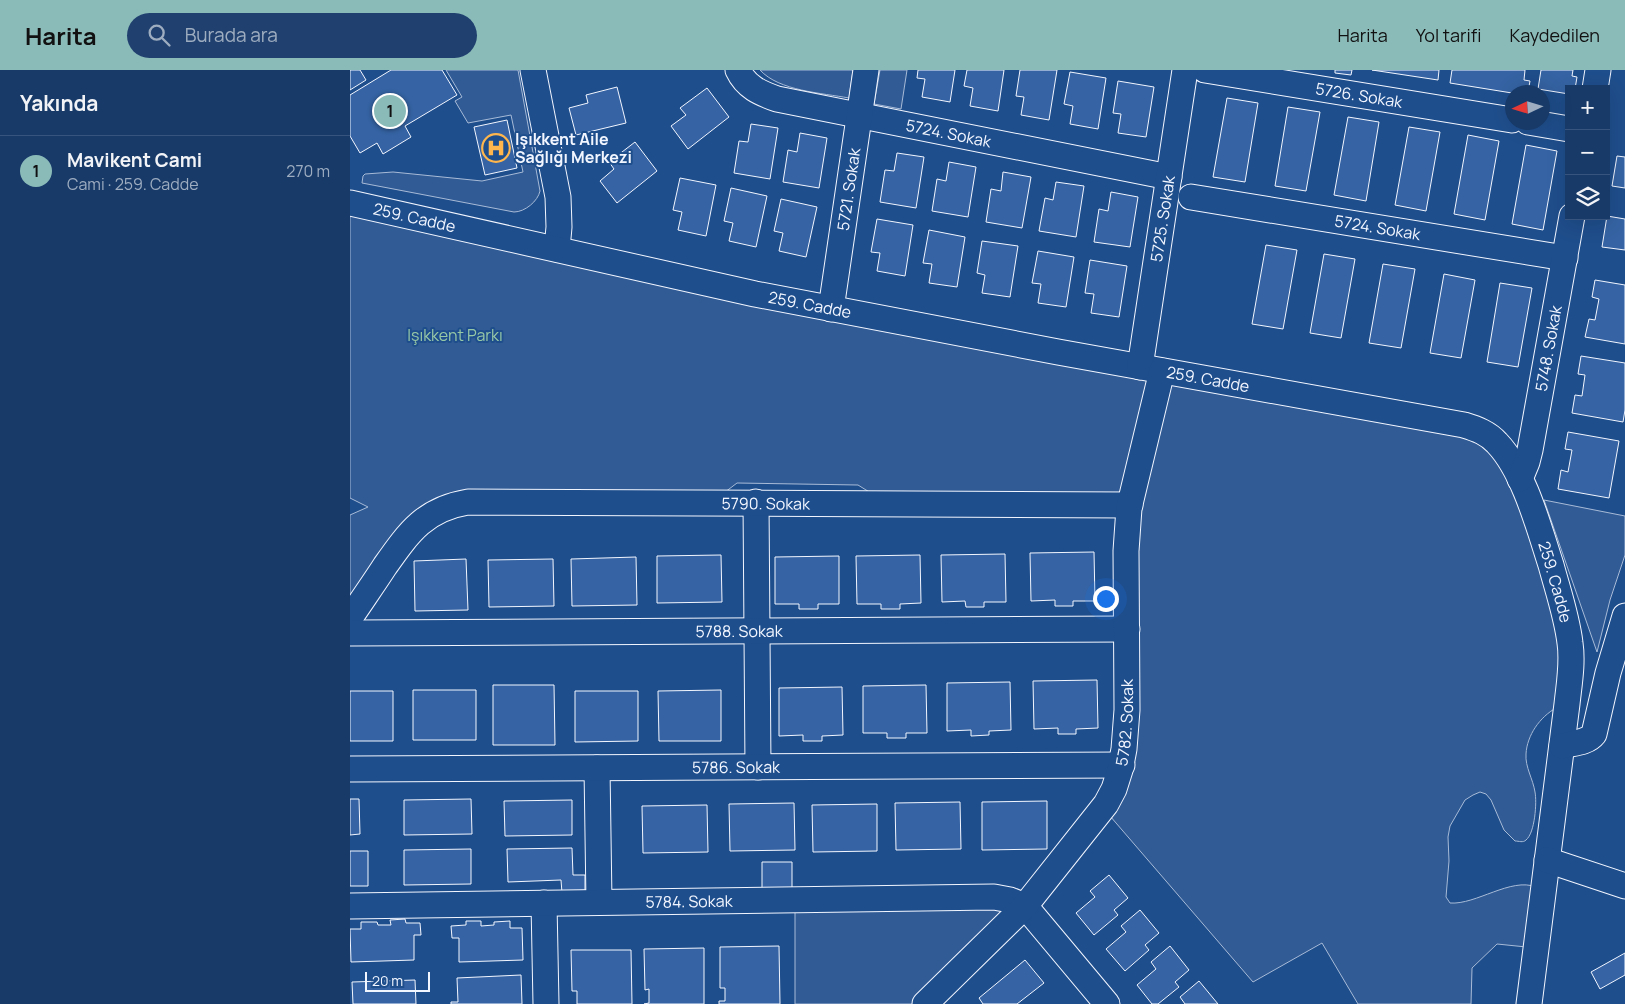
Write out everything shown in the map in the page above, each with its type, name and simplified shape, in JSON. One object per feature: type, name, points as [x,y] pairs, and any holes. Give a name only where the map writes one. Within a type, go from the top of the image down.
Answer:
[{"type":"street","points":[[534,70],[558,197],[560,219],[557,250]]},
{"type":"street","name":"5724. Sokak","points":[[738,70],[746,83],[754,90],[776,99],[1169,177]]},
{"type":"street","name":"5721. Sokak","points":[[831,309],[866,70]]},
{"type":"street","name":"5725. Sokak","points":[[1151,369],[1169,177],[1185,70]]},
{"type":"street","name":"5726. Sokak","points":[[1205,70],[1505,119]]},
{"type":"street","points":[[1596,85],[1598,70]]},
{"type":"street","points":[[1550,126],[1565,128]]},
{"type":"street","name":"5724. Sokak","points":[[1191,197],[1565,258]]},
{"type":"street","name":"259. Cadde","points":[[350,204],[755,294],[1476,428],[1487,434],[1506,454],[1520,479],[1546,550],[1566,617],[1570,645],[1570,673],[1562,746],[1529,1004]]},
{"type":"street","name":"5748. Sokak","points":[[1520,479],[1530,450],[1571,220]]},
{"type":"street","name":"5782. Sokak","points":[[934,1001],[1025,906],[1106,804],[1114,789],[1122,765],[1127,710],[1126,550],[1130,505],[1151,369]]},
{"type":"street","name":"5790. Sokak","points":[[350,618],[410,532],[436,511],[452,504],[468,502],[756,502],[1130,505]]},
{"type":"street","points":[[756,502],[758,767]]},
{"type":"street","points":[[1562,746],[1585,741],[1594,734],[1608,673],[1625,616]]},
{"type":"street","name":"5788. Sokak","points":[[350,633],[1127,629]]},
{"type":"street","name":"5786. Sokak","points":[[350,769],[1122,765]]},
{"type":"street","points":[[597,768],[599,902]]},
{"type":"street","points":[[1547,860],[1625,886]]},
{"type":"street","name":"5784. Sokak","points":[[350,906],[994,897],[1010,900],[1025,906]]},
{"type":"street","points":[[544,903],[546,1004]]},
{"type":"street","points":[[1025,906],[1107,1004]]},
{"type":"green space","points":[[446,70],[518,70],[540,191],[534,202],[527,208],[514,212],[362,183],[365,174],[393,172],[482,181],[523,172],[511,115],[468,123],[455,101],[462,97]]},
{"type":"green space","points":[[760,70],[853,70],[849,98],[789,87],[778,83]]},
{"type":"green space","points":[[880,70],[907,70],[901,109],[874,104]]},
{"type":"green space","name":"Işıkkent Parkı","points":[[350,203],[1497,443],[1566,617],[1556,708],[1535,727],[1527,747],[1527,764],[1536,797],[1535,817],[1529,836],[1524,841],[1515,841],[1504,830],[1491,800],[1486,794],[1480,792],[1465,800],[1450,826],[1446,897],[1450,903],[1460,902],[1505,888],[1526,885],[1536,887],[1536,948],[1497,944],[1472,968],[1471,1004],[1358,1004],[1322,943],[1253,982],[1110,816],[1114,789],[1130,505],[887,503],[858,485],[737,483],[712,502],[452,504],[350,618],[350,515],[368,507],[350,498]]},
{"type":"green space","points":[[1544,500],[1625,516],[1625,555],[1610,600],[1597,652]]},
{"type":"green space","points":[[795,907],[1009,909],[914,1004],[795,1004]]},
{"type":"building","points":[[350,70],[360,70],[366,80],[350,90]]},
{"type":"building","points":[[391,70],[442,70],[457,95],[405,126],[411,137],[383,154],[377,143],[360,153],[350,136],[350,95]]},
{"type":"building","points":[[918,70],[955,70],[950,102],[922,97],[925,79],[917,78]]},
{"type":"building","points":[[967,70],[1004,70],[998,111],[970,106],[973,88],[964,86]]},
{"type":"building","points":[[1020,70],[1057,70],[1049,120],[1021,115],[1024,97],[1016,96]]},
{"type":"building","points":[[1335,70],[1352,70],[1351,75],[1335,73]]},
{"type":"building","points":[[1372,70],[1439,70],[1438,80]]},
{"type":"building","points":[[1452,70],[1525,70],[1524,80],[1530,81],[1529,85],[1505,85],[1505,92],[1450,83]]},
{"type":"building","points":[[1541,70],[1573,70],[1572,76],[1577,77],[1576,85],[1565,85],[1565,93],[1550,91],[1550,85],[1539,85]]},
{"type":"building","points":[[1070,72],[1106,78],[1098,129],[1070,124],[1073,106],[1064,104]]},
{"type":"building","points":[[1118,81],[1154,87],[1146,137],[1118,133],[1121,114],[1113,113]]},
{"type":"building","points":[[617,87],[626,123],[576,135],[569,108],[588,103],[586,95]]},
{"type":"building","points":[[707,88],[729,117],[688,149],[671,126],[686,115],[680,108]]},
{"type":"building","points":[[1227,98],[1258,103],[1245,182],[1213,177]]},
{"type":"building","points":[[1288,107],[1320,112],[1306,191],[1275,186]]},
{"type":"building","points":[[1348,117],[1379,122],[1366,201],[1334,195]]},
{"type":"building","name":"Işıkkent Aile Sağlığı Merkezi","points":[[507,120],[517,168],[485,175],[474,127]]},
{"type":"building","points":[[751,124],[778,128],[770,179],[734,173],[739,141],[748,142]]},
{"type":"building","points":[[1409,127],[1440,132],[1426,211],[1395,205]]},
{"type":"building","points":[[800,133],[827,138],[819,188],[783,182],[788,150],[797,152]]},
{"type":"building","points":[[1468,135],[1499,141],[1485,220],[1454,214]]},
{"type":"building","points":[[635,142],[657,171],[617,203],[600,181],[614,169],[609,162]]},
{"type":"building","points":[[1526,145],[1557,151],[1543,230],[1512,224]]},
{"type":"building","points":[[897,153],[924,157],[916,208],[880,202],[885,170],[894,171]]},
{"type":"building","points":[[1617,156],[1625,157],[1625,188],[1612,186]]},
{"type":"building","points":[[949,162],[976,167],[968,217],[932,211],[937,179],[946,181]]},
{"type":"building","points":[[1003,172],[1031,177],[1022,228],[986,222],[991,189],[1001,191]]},
{"type":"building","points":[[680,178],[716,185],[706,236],[678,230],[682,212],[673,210]]},
{"type":"building","points":[[1056,182],[1084,186],[1076,237],[1039,231],[1045,198],[1053,200]]},
{"type":"building","points":[[731,188],[767,196],[756,247],[729,241],[733,223],[724,221]]},
{"type":"building","points":[[1111,192],[1138,197],[1130,247],[1094,242],[1099,209],[1108,211]]},
{"type":"building","points":[[781,199],[817,207],[806,257],[779,251],[783,233],[774,231]]},
{"type":"building","points":[[1610,216],[1625,219],[1625,250],[1602,247],[1606,220],[1610,220]]},
{"type":"building","points":[[877,219],[913,225],[905,276],[877,271],[880,253],[871,252]]},
{"type":"building","points":[[929,230],[965,237],[957,287],[929,283],[932,264],[923,263]]},
{"type":"building","points":[[982,241],[1018,246],[1010,297],[982,293],[985,275],[977,273]]},
{"type":"building","points":[[1266,245],[1297,250],[1283,329],[1252,324]]},
{"type":"building","points":[[1038,251],[1074,257],[1066,307],[1038,303],[1041,284],[1032,283]]},
{"type":"building","points":[[1324,254],[1355,259],[1341,338],[1310,333]]},
{"type":"building","points":[[1090,260],[1127,266],[1119,317],[1091,313],[1094,294],[1085,293]]},
{"type":"building","points":[[1383,264],[1415,269],[1401,348],[1369,343]]},
{"type":"building","points":[[1444,274],[1475,280],[1461,358],[1430,353]]},
{"type":"building","points":[[1595,280],[1625,285],[1625,344],[1585,337],[1589,319],[1595,320],[1599,299],[1592,297]]},
{"type":"building","points":[[1500,283],[1532,288],[1518,367],[1487,362]]},
{"type":"building","points":[[1581,356],[1625,363],[1625,410],[1623,422],[1572,413],[1575,395],[1582,396],[1585,375],[1578,374]]},
{"type":"building","points":[[1568,432],[1619,441],[1609,498],[1558,489],[1561,470],[1568,472],[1572,450],[1565,449]]},
{"type":"building","points":[[1094,552],[1095,601],[1073,601],[1073,606],[1055,606],[1055,600],[1031,601],[1030,553]]},
{"type":"building","points":[[1005,554],[1006,602],[984,602],[984,607],[966,607],[965,601],[942,602],[941,555]]},
{"type":"building","points":[[721,555],[722,602],[657,603],[657,556]]},
{"type":"building","points":[[920,555],[921,603],[900,604],[900,609],[881,609],[881,604],[857,604],[856,556]]},
{"type":"building","points":[[839,556],[839,604],[818,604],[818,609],[799,609],[799,604],[775,604],[775,557]]},
{"type":"building","points":[[636,557],[637,605],[572,606],[571,559]]},
{"type":"building","points":[[466,559],[468,610],[415,611],[414,561]]},
{"type":"building","points":[[553,559],[554,606],[489,607],[488,560]]},
{"type":"building","points":[[1097,680],[1098,728],[1076,729],[1076,734],[1058,734],[1058,728],[1034,729],[1033,681]]},
{"type":"building","points":[[1010,682],[1011,730],[989,731],[989,735],[971,736],[971,730],[947,731],[947,683]]},
{"type":"building","points":[[493,685],[554,685],[555,745],[493,745]]},
{"type":"building","points":[[926,685],[927,733],[906,733],[906,738],[887,738],[887,733],[863,733],[863,686]]},
{"type":"building","points":[[842,687],[843,735],[822,736],[822,741],[803,741],[803,735],[779,736],[779,688]]},
{"type":"building","points":[[413,690],[476,690],[476,740],[413,740]]},
{"type":"building","points":[[721,690],[721,741],[659,741],[658,691]]},
{"type":"building","points":[[350,691],[393,691],[393,741],[350,741]]},
{"type":"building","points":[[575,691],[638,691],[638,741],[575,742]]},
{"type":"building","points":[[350,799],[359,799],[360,834],[350,835]]},
{"type":"building","points":[[471,799],[472,834],[404,835],[404,800]]},
{"type":"building","points":[[572,800],[572,835],[505,836],[504,801]]},
{"type":"building","points":[[1047,801],[1047,849],[982,850],[982,802]]},
{"type":"building","points":[[960,802],[961,849],[896,850],[895,803]]},
{"type":"building","points":[[794,803],[795,850],[730,851],[729,804]]},
{"type":"building","points":[[877,804],[877,851],[813,852],[812,805]]},
{"type":"building","points":[[707,805],[708,852],[643,853],[642,806]]},
{"type":"building","points":[[572,848],[573,875],[585,875],[585,893],[562,893],[561,880],[508,882],[507,849]]},
{"type":"building","points":[[471,849],[471,884],[404,885],[404,850]]},
{"type":"building","points":[[350,851],[368,851],[368,886],[350,886]]},
{"type":"building","points":[[762,862],[792,862],[792,889],[762,889]]},
{"type":"building","points":[[1109,875],[1128,898],[1114,910],[1118,915],[1094,935],[1076,913],[1095,897],[1090,891]]},
{"type":"building","points":[[1140,910],[1159,933],[1145,945],[1149,950],[1125,971],[1106,949],[1126,932],[1121,926]]},
{"type":"building","points":[[405,919],[406,923],[420,923],[421,935],[414,935],[414,960],[351,962],[350,929],[361,929],[361,922],[377,922],[378,925],[391,925],[390,920]]},
{"type":"building","points":[[466,921],[481,921],[481,926],[494,925],[494,922],[510,921],[510,928],[522,928],[523,960],[459,962],[459,938],[452,938],[451,926],[466,925]]},
{"type":"building","points":[[779,946],[780,1004],[719,1004],[719,1001],[725,1001],[725,988],[720,988],[720,947]]},
{"type":"building","points":[[1170,946],[1189,970],[1175,982],[1179,987],[1158,1004],[1152,1004],[1137,985],[1156,969],[1151,962]]},
{"type":"building","points":[[704,948],[704,1004],[644,1004],[649,1003],[649,989],[645,990],[644,949]]},
{"type":"building","points":[[571,950],[631,950],[632,1004],[577,1004],[577,991],[572,991]]},
{"type":"building","points":[[1625,953],[1625,975],[1600,989],[1591,972]]},
{"type":"building","points":[[1025,960],[1044,983],[1017,1004],[983,1004],[979,998]]},
{"type":"building","points":[[521,975],[522,1004],[451,1004],[451,1002],[458,1002],[457,978]]},
{"type":"building","points":[[415,980],[416,1004],[353,1004],[352,982]]},
{"type":"building","points":[[1199,981],[1218,1004],[1185,1004],[1180,997]]},
{"type":"place","name":"Mavikent Cami","points":[[390,111]]},
{"type":"place","name":"Işıkkent Aile Sağlığı Merkezi","points":[[496,148]]}]
